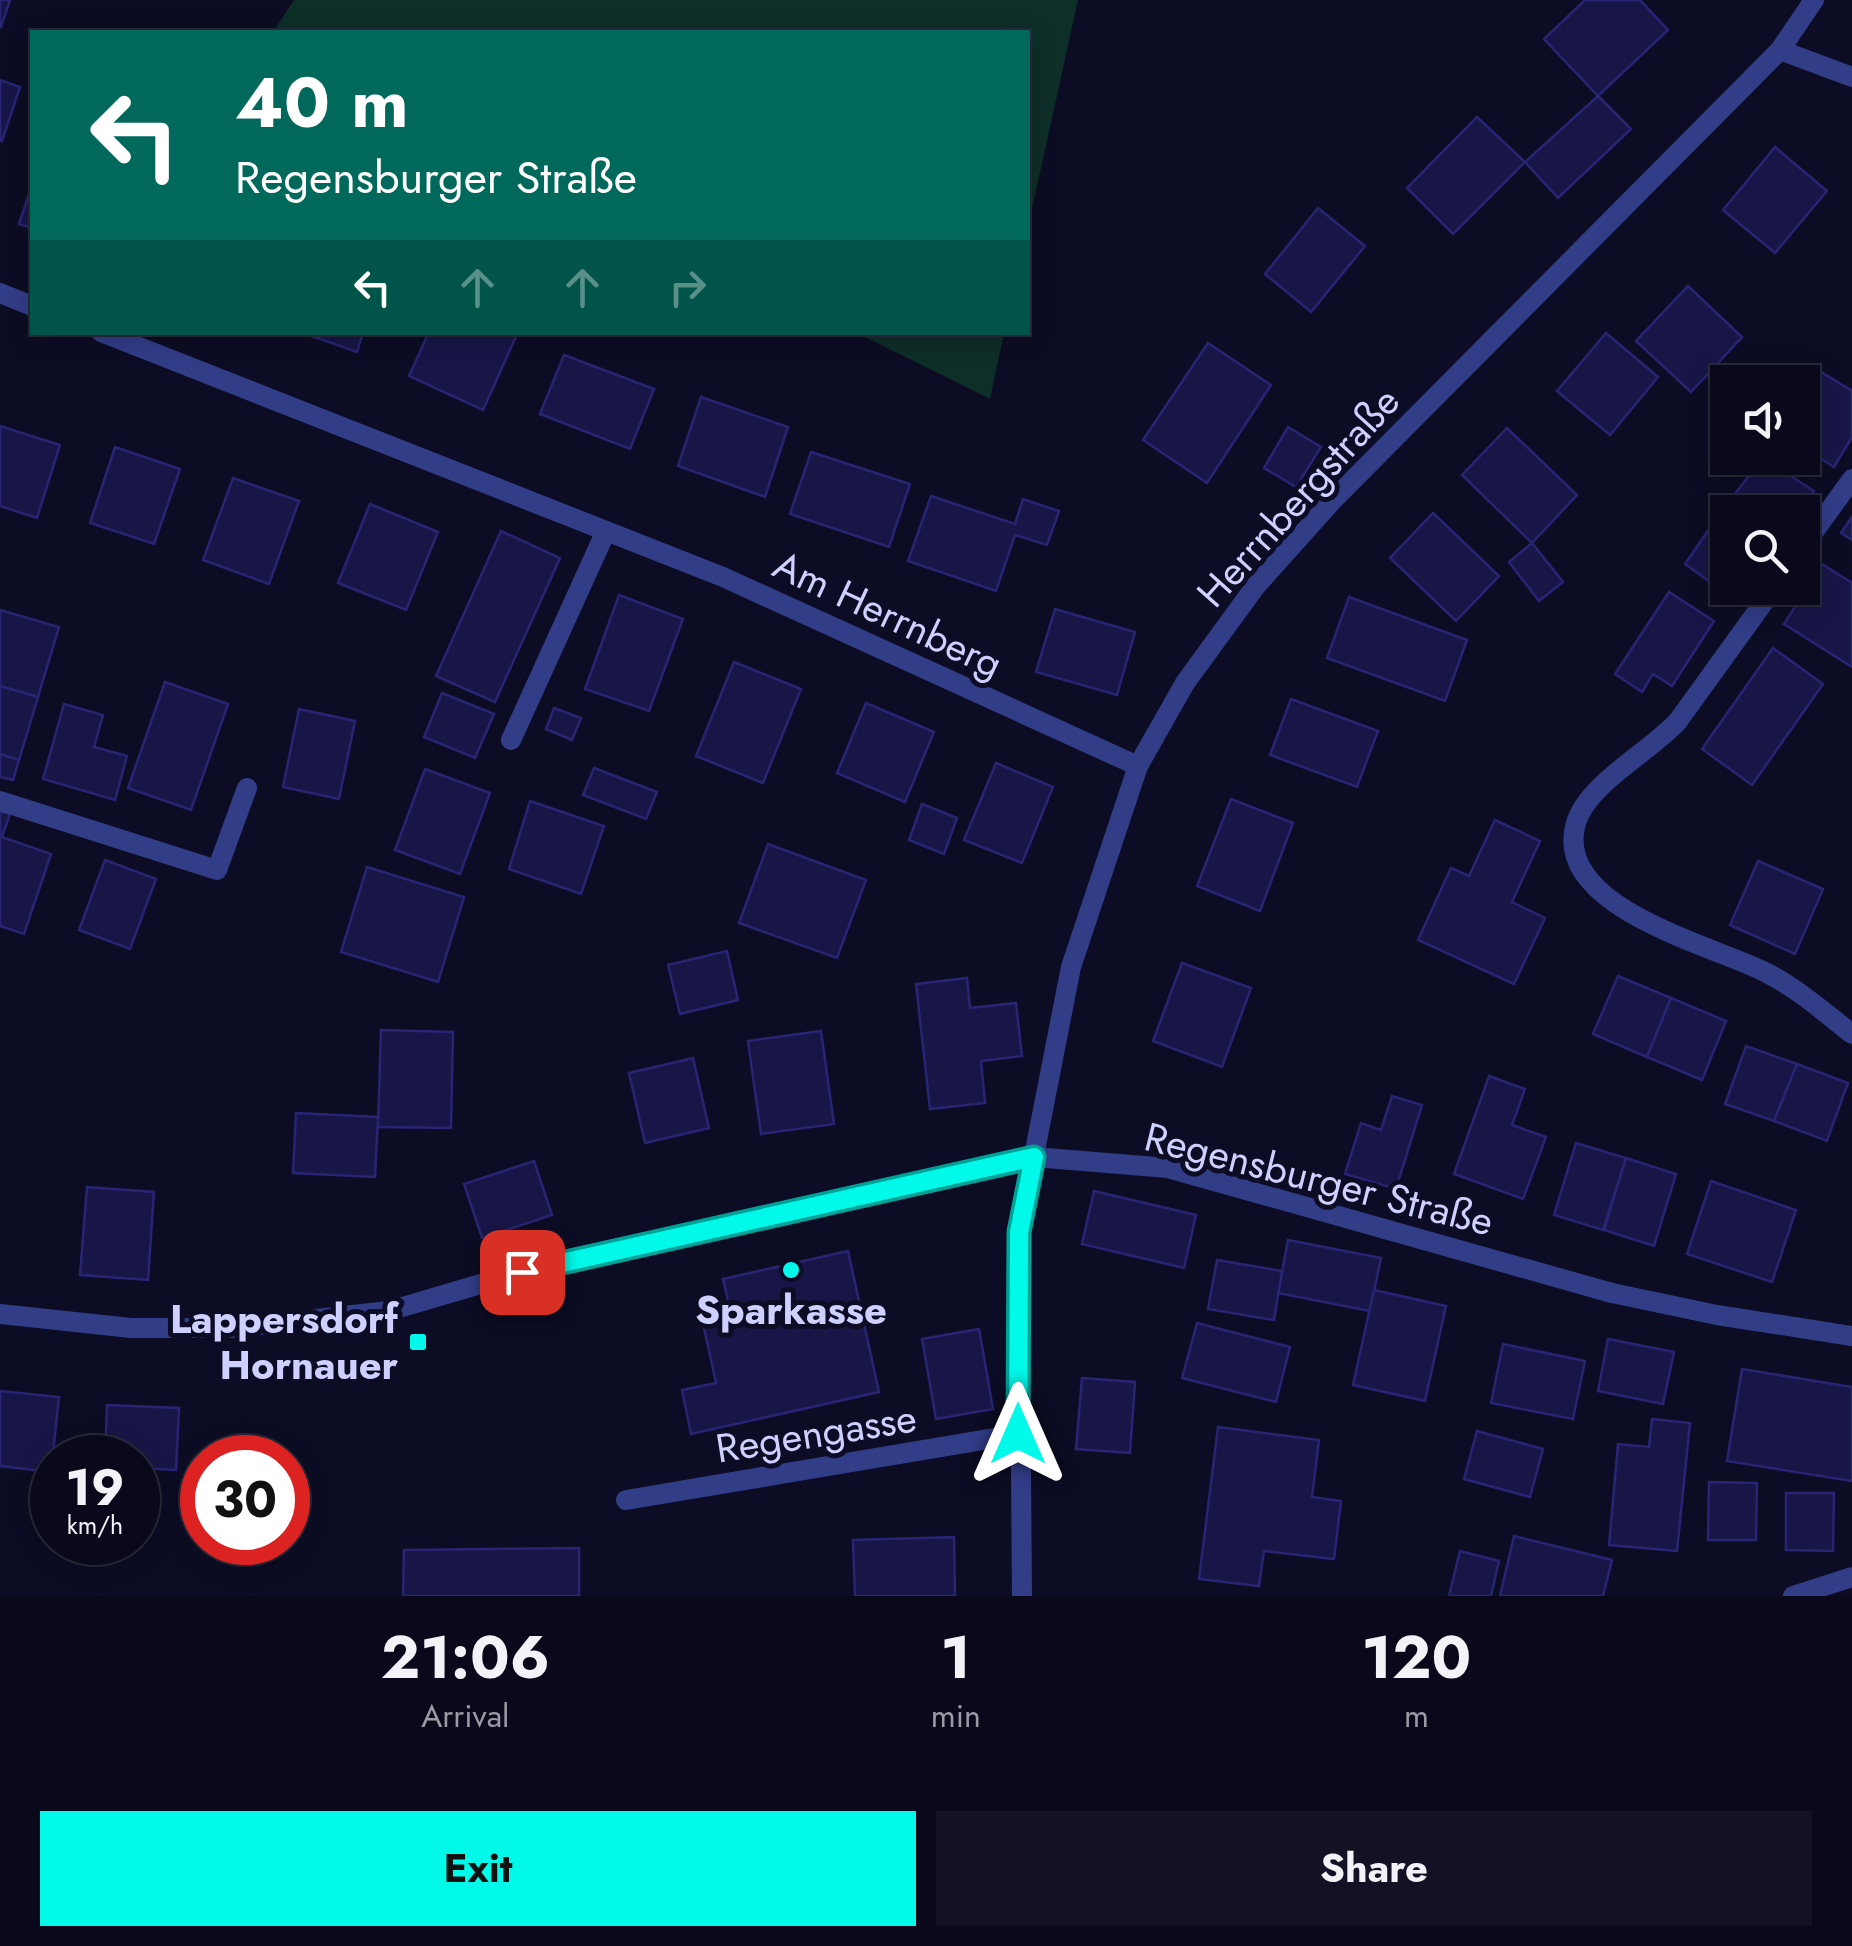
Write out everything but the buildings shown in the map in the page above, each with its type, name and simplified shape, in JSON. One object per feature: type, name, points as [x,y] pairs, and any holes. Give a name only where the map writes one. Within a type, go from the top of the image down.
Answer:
[{"type":"street","name":"Herrnbergstraße","points":[[1034,1157],[1070,967],[1138,766],[1185,683],[1268,573],[1332,501],[1780,50],[1814,0]]},
{"type":"street","points":[[1780,50],[1852,77]]},
{"type":"street","points":[[0,293],[30,305]]},
{"type":"street","name":"Am Herrnberg","points":[[109,335],[723,576],[1138,766]]},
{"type":"street","points":[[1820,523],[1852,479]]},
{"type":"street","points":[[511,740],[606,531]]},
{"type":"street","points":[[1762,605],[1663,738],[1590,796],[1576,822],[1574,850],[1588,877],[1616,907],[1648,925],[1729,954],[1770,974],[1852,1034]]},
{"type":"street","points":[[0,802],[217,870],[247,788]]},
{"type":"street","points":[[1022,1596],[1019,1232],[1034,1157]]},
{"type":"street","name":"Regensburger Straße","points":[[0,1314],[131,1328],[235,1328],[388,1311],[555,1262],[1034,1157],[1168,1168],[1612,1293],[1852,1336]]},
{"type":"street","name":"Regengasse","points":[[626,1500],[1018,1434]]},
{"type":"street","points":[[1792,1596],[1852,1577]]},
{"type":"green space","points":[[294,0],[1078,0],[1030,218],[1030,30],[274,30]]},
{"type":"green space","points":[[861,335],[1004,335],[990,399]]},
{"type":"place","name":"Sparkasse","points":[[791,1270]]},
{"type":"place","name":"Lappersdorf Hornauer","points":[[418,1342]]},
{"type":"route","points":[[522,1272],[1034,1157],[1019,1232],[1018,1434]]}]
